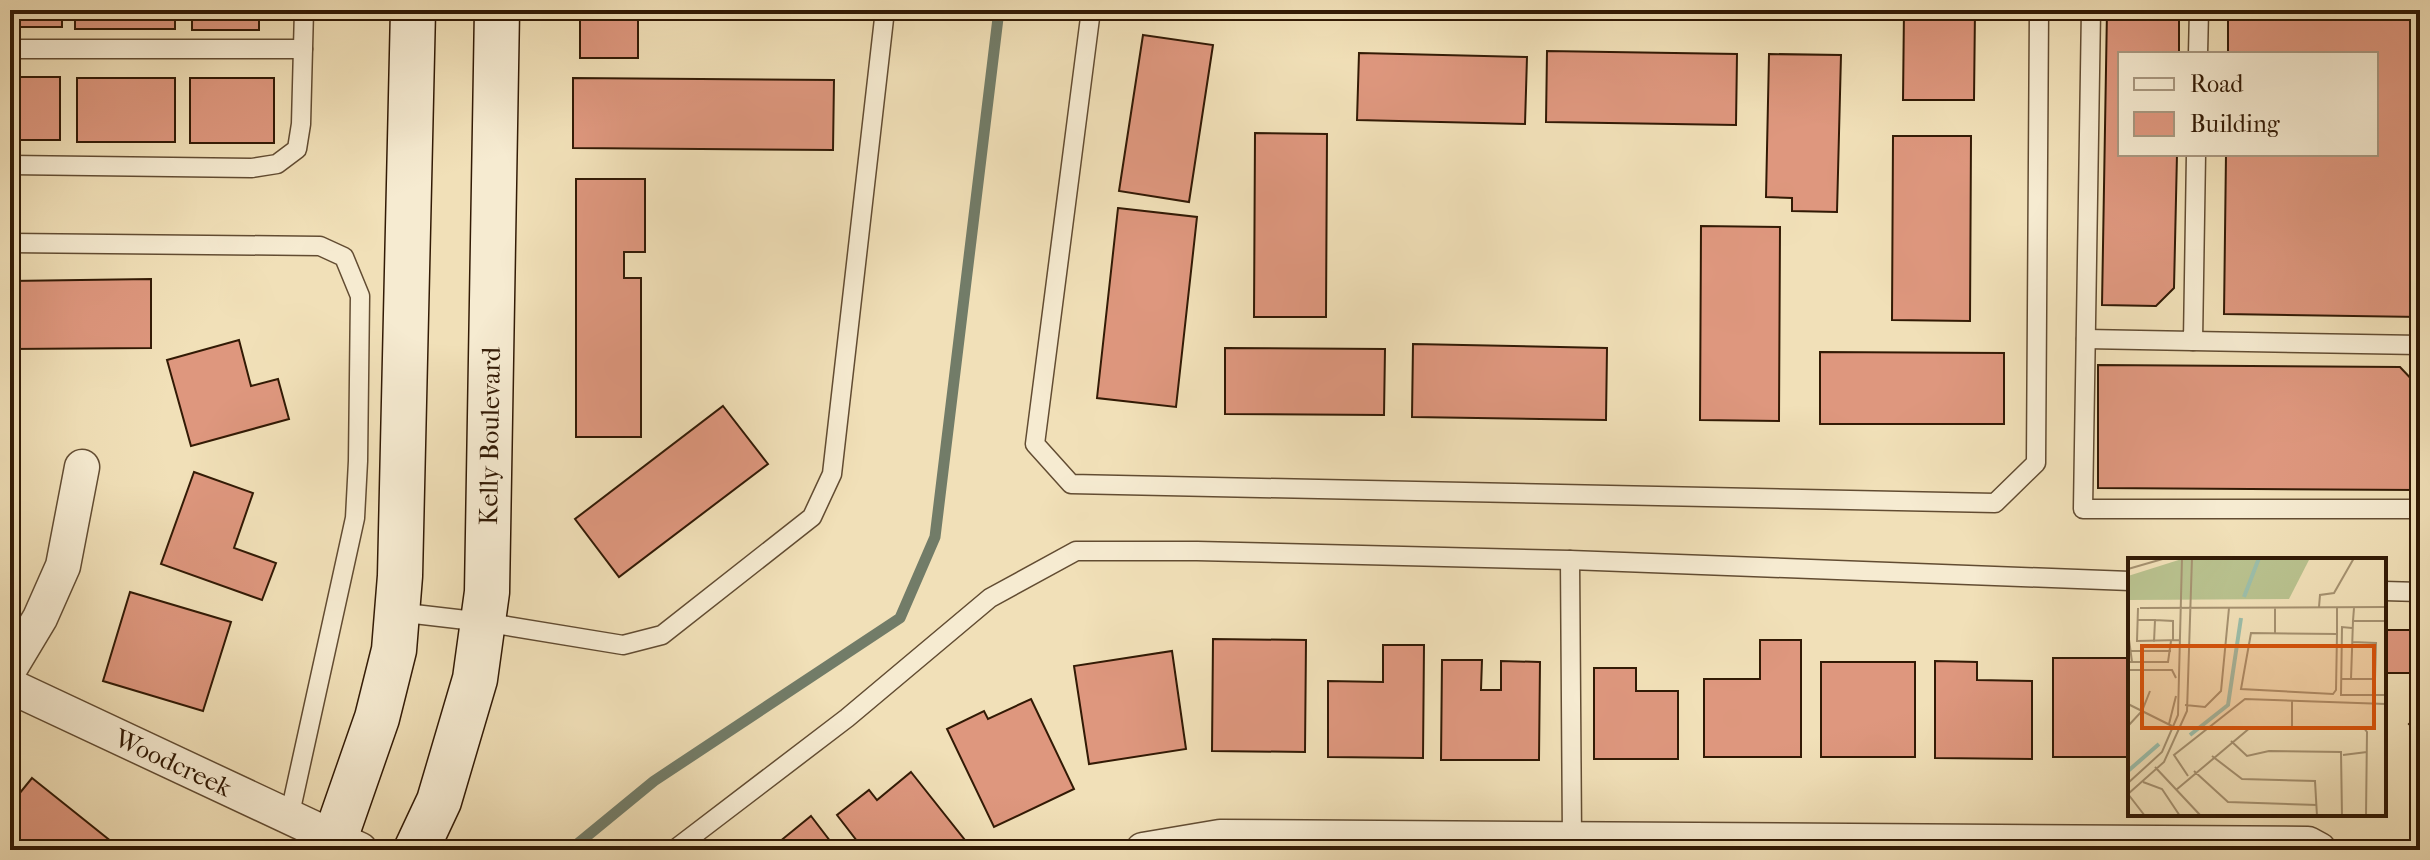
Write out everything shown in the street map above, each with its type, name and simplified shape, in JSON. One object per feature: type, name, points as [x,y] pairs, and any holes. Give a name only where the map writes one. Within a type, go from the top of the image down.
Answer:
[{"type":"main road","points":[[342,847],[394,650],[400,576],[413,10]]},
{"type":"main road","name":"Kelly Boulevard","points":[[416,850],[439,801],[475,679],[488,576],[497,10]]},
{"type":"street","points":[[10,668],[40,618],[63,566],[82,467]]},
{"type":"street","name":"Woodcreek","points":[[10,686],[289,818],[342,847]]},
{"type":"street","points":[[1143,850],[1220,837],[2308,844],[2319,850]]},
{"type":"lane","points":[[10,165],[252,168],[277,164],[297,149],[301,124],[304,10]]},
{"type":"lane","points":[[397,612],[483,622],[623,645],[662,635],[812,517],[832,474],[885,10]]},
{"type":"lane","points":[[1091,10],[1035,444],[1071,484],[1995,503],[2036,463],[2039,10]]},
{"type":"lane","points":[[2091,10],[2083,509],[2420,509]]},
{"type":"lane","points":[[2198,52],[2199,10]]},
{"type":"lane","points":[[10,49],[303,49]]},
{"type":"lane","points":[[2193,341],[2196,156]]},
{"type":"lane","points":[[10,243],[320,246],[344,257],[360,296],[355,518],[289,818]]},
{"type":"lane","points":[[2086,339],[2420,345]]},
{"type":"lane","points":[[674,850],[847,718],[990,598],[1076,551],[1570,560],[2128,581]]},
{"type":"lane","points":[[1570,560],[1572,839]]},
{"type":"lane","points":[[2386,591],[2420,592]]},
{"type":"building","points":[[10,10],[62,10],[62,27],[10,27]]},
{"type":"building","points":[[75,10],[175,10],[175,29],[75,29]]},
{"type":"building","points":[[192,10],[259,10],[259,30],[192,30]]},
{"type":"building","points":[[1350,10],[1437,10],[1437,20],[1350,20]]},
{"type":"building","points":[[1904,10],[1975,10],[1974,100],[1903,100]]},
{"type":"building","points":[[2107,10],[2179,10],[2179,52],[2118,52],[2118,156],[2177,156],[2174,288],[2156,306],[2102,305]]},
{"type":"building","points":[[2228,10],[2420,10],[2420,317],[2224,314],[2226,156],[2378,156],[2378,52],[2228,52]]},
{"type":"building","points":[[580,11],[638,11],[638,58],[580,58]]},
{"type":"building","points":[[1143,35],[1213,45],[1189,202],[1119,191]]},
{"type":"building","points":[[1547,51],[1737,54],[1736,125],[1546,122]]},
{"type":"building","points":[[1359,53],[1527,57],[1525,124],[1357,120]]},
{"type":"building","points":[[1769,54],[1841,55],[1837,212],[1792,211],[1792,198],[1766,197]]},
{"type":"building","points":[[10,77],[60,77],[60,140],[10,140]]},
{"type":"building","points":[[77,78],[175,78],[175,142],[77,142]]},
{"type":"building","points":[[190,78],[274,78],[274,143],[190,143]]},
{"type":"building","points":[[573,78],[834,80],[833,150],[573,148]]},
{"type":"building","points":[[1255,133],[1327,134],[1326,317],[1254,317]]},
{"type":"building","points":[[1893,136],[1971,136],[1970,321],[1892,320]]},
{"type":"building","points":[[576,179],[645,179],[645,252],[624,252],[624,278],[641,278],[641,437],[576,437]]},
{"type":"building","points":[[1118,208],[1197,217],[1176,407],[1097,398]]},
{"type":"building","points":[[1701,226],[1780,227],[1779,421],[1700,420]]},
{"type":"building","points":[[151,279],[151,348],[10,349],[10,281]]},
{"type":"building","points":[[239,340],[251,386],[278,379],[289,419],[191,446],[167,360]]},
{"type":"building","points":[[1413,344],[1607,348],[1606,420],[1412,417]]},
{"type":"building","points":[[1225,348],[1385,349],[1384,415],[1225,414]]},
{"type":"building","points":[[1820,352],[2004,353],[2004,424],[1820,424]]},
{"type":"building","points":[[2098,365],[2400,367],[2417,385],[2417,490],[2098,488]]},
{"type":"building","points":[[723,406],[768,464],[619,577],[575,519]]},
{"type":"building","points":[[194,472],[253,493],[234,548],[276,563],[262,600],[161,564]]},
{"type":"building","points":[[130,592],[231,622],[203,711],[103,681]]},
{"type":"building","points":[[2386,630],[2413,630],[2413,673],[2386,673]]},
{"type":"building","points":[[1213,639],[1306,640],[1305,752],[1212,751]]},
{"type":"building","points":[[1760,640],[1801,640],[1801,757],[1704,757],[1704,679],[1760,679]]},
{"type":"building","points":[[1383,645],[1424,645],[1423,758],[1328,757],[1328,681],[1383,682]]},
{"type":"building","points":[[1172,651],[1186,749],[1089,764],[1074,666]]},
{"type":"building","points":[[2053,658],[2128,658],[2128,757],[2053,757]]},
{"type":"building","points":[[1442,660],[1482,660],[1481,690],[1501,690],[1501,661],[1540,662],[1539,760],[1441,760]]},
{"type":"building","points":[[1935,661],[1977,662],[1977,680],[2032,681],[2032,759],[1935,758]]},
{"type":"building","points":[[1821,662],[1915,662],[1915,757],[1821,757]]},
{"type":"building","points":[[1594,668],[1636,668],[1636,691],[1678,691],[1678,759],[1594,759]]},
{"type":"building","points":[[1031,699],[1074,789],[994,827],[947,729],[984,711],[988,719]]},
{"type":"building","points":[[2420,714],[2420,735],[2409,724]]},
{"type":"building","points":[[911,772],[972,849],[864,850],[837,815],[869,790],[877,800]]},
{"type":"building","points":[[32,778],[122,850],[10,850],[17,838],[10,833],[10,805]]},
{"type":"building","points":[[811,816],[837,850],[786,850],[779,842]]},
{"type":"waterway","points":[[570,850],[654,781],[900,618],[935,537],[999,10]]}]
